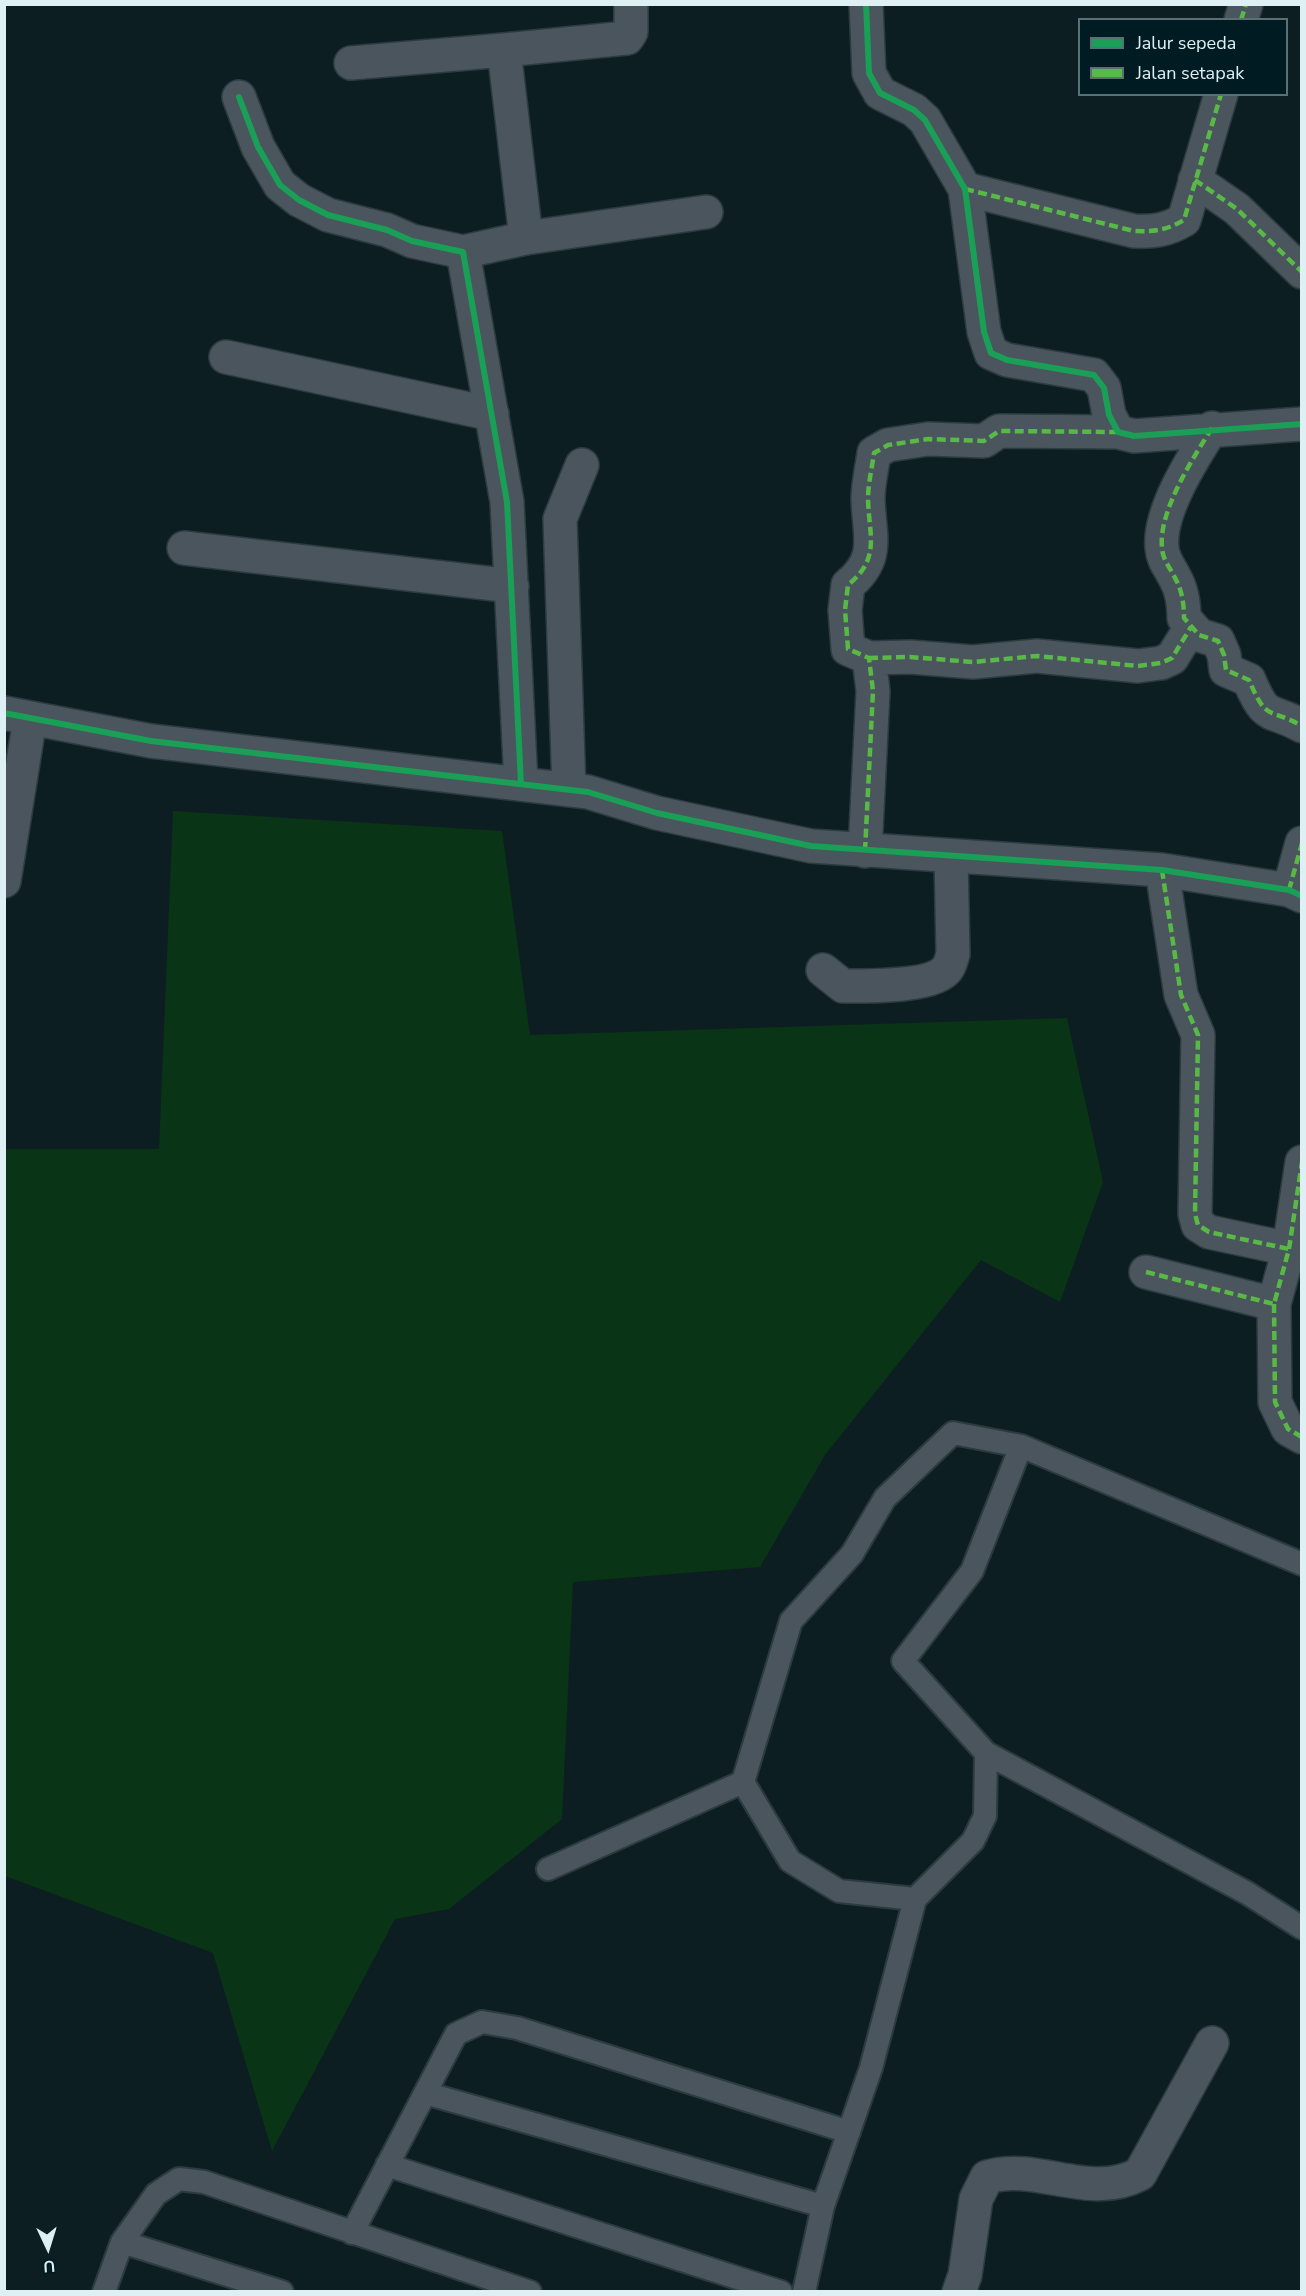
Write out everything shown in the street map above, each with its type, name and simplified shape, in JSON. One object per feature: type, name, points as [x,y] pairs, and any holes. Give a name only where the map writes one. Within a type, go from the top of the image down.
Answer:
[{"type":"street","points":[[351,63],[627,38],[632,32],[631,4]]},
{"type":"street","points":[[866,4],[869,73],[880,93],[914,110],[925,120],[966,189],[984,332],[991,353],[1007,360],[1094,375],[1104,388],[1109,415],[1118,432]]},
{"type":"street","points":[[504,50],[526,238]]},
{"type":"street","points":[[966,189],[1134,231],[1156,232],[1184,220],[1220,96]]},
{"type":"street","points":[[239,97],[258,147],[280,185],[299,200],[328,215],[387,230],[412,241],[463,252],[526,238],[706,212]]},
{"type":"street","points":[[1195,180],[1237,209],[1302,272]]},
{"type":"street","points":[[463,252],[507,502],[521,784]]},
{"type":"street","points":[[226,357],[492,414]]},
{"type":"street","points":[[1191,627],[1172,658],[1161,663],[1138,666],[1037,657],[973,662],[910,657],[869,658],[848,649],[845,610],[848,585],[863,572],[872,545],[868,497],[874,453],[888,445],[928,439],[984,441],[999,431],[1118,432],[1134,436],[1212,428],[1302,423]]},
{"type":"street","points":[[1212,428],[1180,481],[1168,513],[1161,546],[1167,567],[1175,577],[1184,601],[1184,618],[1199,635],[1218,641],[1224,655],[1226,670],[1249,680],[1258,700],[1270,715],[1302,726]]},
{"type":"street","points":[[569,790],[560,519],[582,465]]},
{"type":"street","points":[[184,548],[512,586]]},
{"type":"street","points":[[866,851],[873,691],[869,658]]},
{"type":"street","points":[[4,881],[17,716],[162,743],[588,792],[657,813],[811,846],[1162,870],[1295,893],[1302,843]]},
{"type":"street","points":[[823,970],[843,986],[925,980],[944,973],[950,966],[952,954],[951,857]]},
{"type":"street","points":[[1162,870],[1181,995],[1198,1035],[1195,1215],[1198,1225],[1209,1232],[1289,1249]]},
{"type":"street","points":[[1302,1162],[1289,1249],[1274,1304],[1275,1402],[1288,1429],[1302,1437]]},
{"type":"street","points":[[1146,1272],[1274,1304]]},
{"type":"street","points":[[959,2292],[965,2275],[976,2199],[987,2177],[1006,2172],[1101,2184],[1122,2184],[1140,2174],[1212,2043]]},
{"type":"lane","points":[[915,1899],[839,1891],[790,1861],[742,1782],[791,1621],[852,1554],[885,1498],[953,1433],[1021,1446],[1302,1564]]},
{"type":"lane","points":[[1021,1446],[972,1571],[903,1661],[986,1753],[1247,1893],[1302,1928]]},
{"type":"lane","points":[[804,2292],[823,2206],[871,2068],[915,1899],[973,1841],[985,1816],[986,1753]]},
{"type":"lane","points":[[548,1869],[742,1782]]},
{"type":"lane","points":[[352,2233],[456,2034],[482,2022],[517,2028],[849,2132]]},
{"type":"lane","points":[[425,2093],[823,2206]]},
{"type":"lane","points":[[387,2165],[781,2292]]},
{"type":"lane","points":[[104,2292],[122,2242],[156,2194],[179,2179],[204,2182],[530,2292]]},
{"type":"lane","points":[[122,2242],[282,2292]]},
{"type":"green space","points":[[173,811],[502,831],[530,1035],[1067,1018],[1103,1182],[1060,1302],[981,1260],[825,1455],[760,1567],[573,1582],[562,1819],[449,1909],[395,1919],[272,2151],[213,1953],[5,1876],[5,1149],[159,1149]]},
{"type":"marked path","points":[[1242,18],[1246,4]]},
{"type":"marked path","points":[[965,189],[1134,231],[1154,231],[1172,226],[1184,220],[1220,96]]},
{"type":"marked path","points":[[1195,180],[1237,209],[1302,272]]},
{"type":"marked path","points":[[1212,428],[1178,486],[1165,518],[1162,534],[1164,557],[1179,587],[1184,618],[1199,635],[1218,641],[1224,655],[1226,670],[1249,680],[1260,703],[1270,712],[1302,726]]},
{"type":"marked path","points":[[865,851],[873,691],[869,658],[848,649],[845,610],[848,585],[865,565],[871,546],[868,493],[874,453],[888,445],[928,439],[984,441],[999,431],[1118,432]]},
{"type":"marked path","points":[[869,658],[910,657],[973,662],[1037,656],[1138,666],[1161,663],[1172,658],[1191,627]]},
{"type":"marked path","points":[[1289,890],[1302,843]]},
{"type":"marked path","points":[[1162,870],[1181,995],[1198,1035],[1195,1214],[1198,1225],[1209,1232],[1289,1249]]},
{"type":"marked path","points":[[1146,1272],[1274,1304],[1289,1249],[1302,1162]]},
{"type":"marked path","points":[[1274,1304],[1275,1402],[1288,1429],[1302,1437]]},
{"type":"cycle path","points":[[866,4],[869,73],[880,93],[914,110],[925,120],[965,189],[984,332],[991,353],[1007,360],[1094,375],[1104,388],[1109,415],[1118,432],[1134,436],[1302,424]]},
{"type":"cycle path","points":[[239,97],[258,147],[280,185],[299,200],[328,215],[387,230],[412,241],[463,252],[507,502],[521,784]]},
{"type":"cycle path","points":[[4,713],[151,741],[588,792],[657,813],[811,846],[1162,870],[1289,890],[1302,896]]}]
